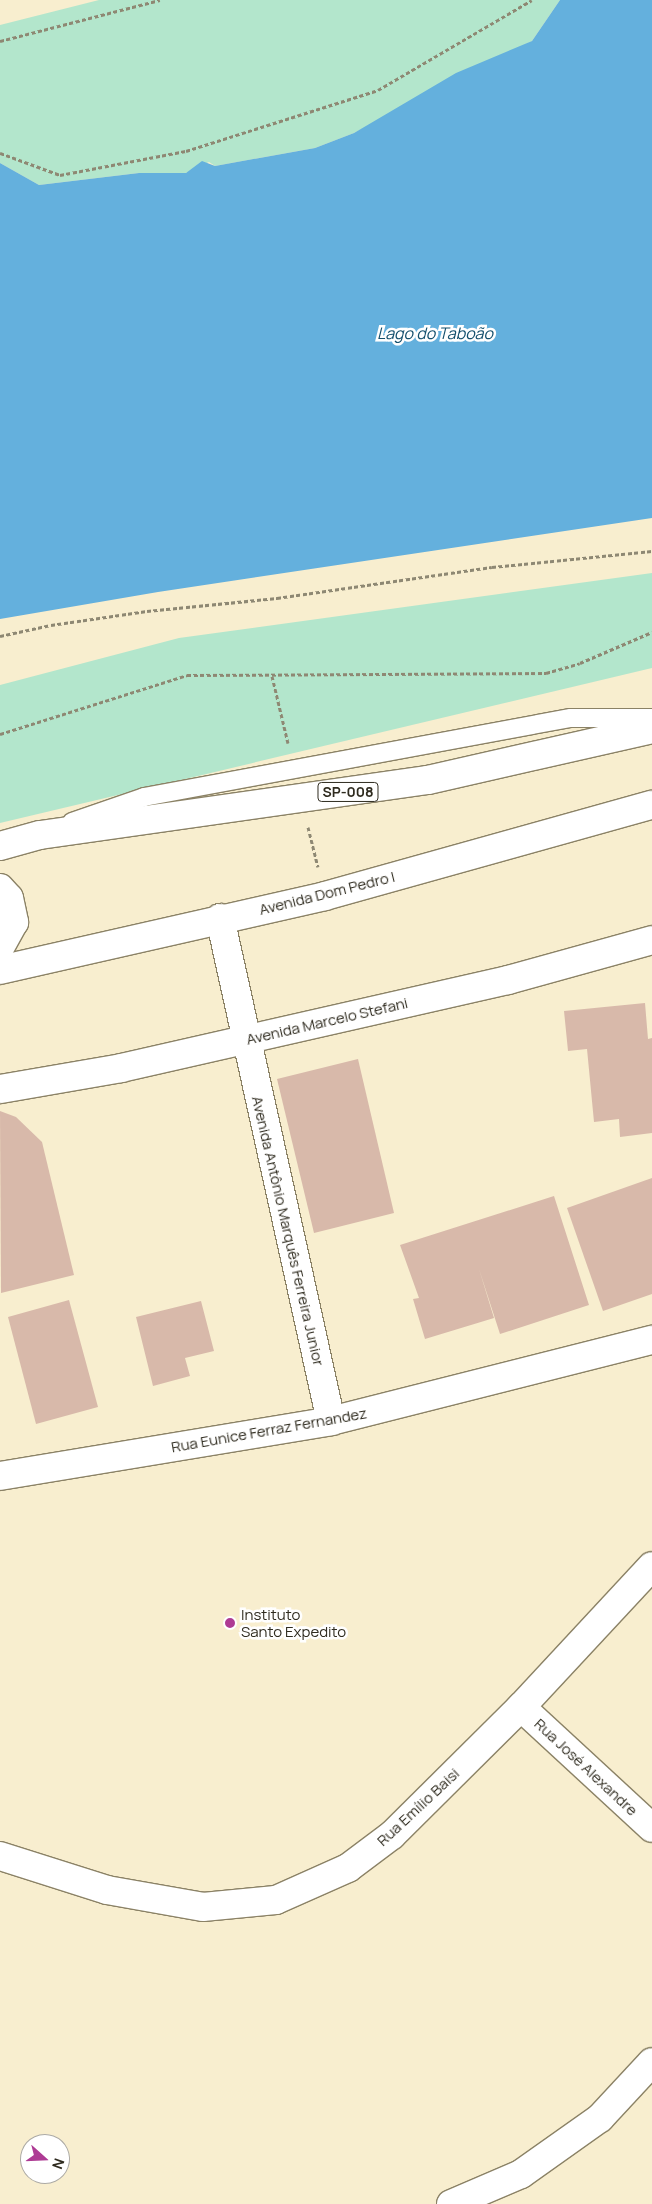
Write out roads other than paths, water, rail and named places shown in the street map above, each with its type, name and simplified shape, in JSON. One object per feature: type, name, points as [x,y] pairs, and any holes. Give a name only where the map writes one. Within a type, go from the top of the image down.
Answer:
[{"type":"street","name":"SP-008","points":[[0,846],[40,835],[428,780],[652,729]]},
{"type":"street","name":"Avenida Dom Pedro I","points":[[0,970],[220,918],[325,896],[652,805]]},
{"type":"street","points":[[0,888],[9,898],[14,922],[0,947]]},
{"type":"street","name":"Avenida Antônio Marquês Ferreira Junior","points":[[220,918],[244,1040],[331,1421]]},
{"type":"street","name":"Avenida Marcelo Stefani","points":[[0,1089],[121,1068],[508,980],[652,940]]},
{"type":"street","name":"Rua Eunice Ferraz Fernandez","points":[[0,1476],[331,1421],[652,1340]]},
{"type":"street","name":"Rua Emílio Baisi","points":[[0,1856],[108,1890],[203,1907],[276,1900],[348,1868],[392,1835],[521,1707],[652,1566]]},
{"type":"street","name":"Rua José Alexandre","points":[[521,1707],[652,1828]]},
{"type":"street","points":[[451,2204],[521,2174],[537,2163],[600,2118],[652,2062]]},
{"type":"lane","points":[[40,835],[106,808],[144,797],[570,718],[652,718]]},
{"type":"water","name":"Lago do Taboão","points":[[560,0],[652,0],[652,518],[158,592],[0,619],[0,163],[39,185],[139,173],[186,173],[202,161],[215,166],[315,148],[354,133],[456,73],[532,41]]},
{"type":"place","name":"Instituto Santo Expedito","points":[[230,1623]]}]
